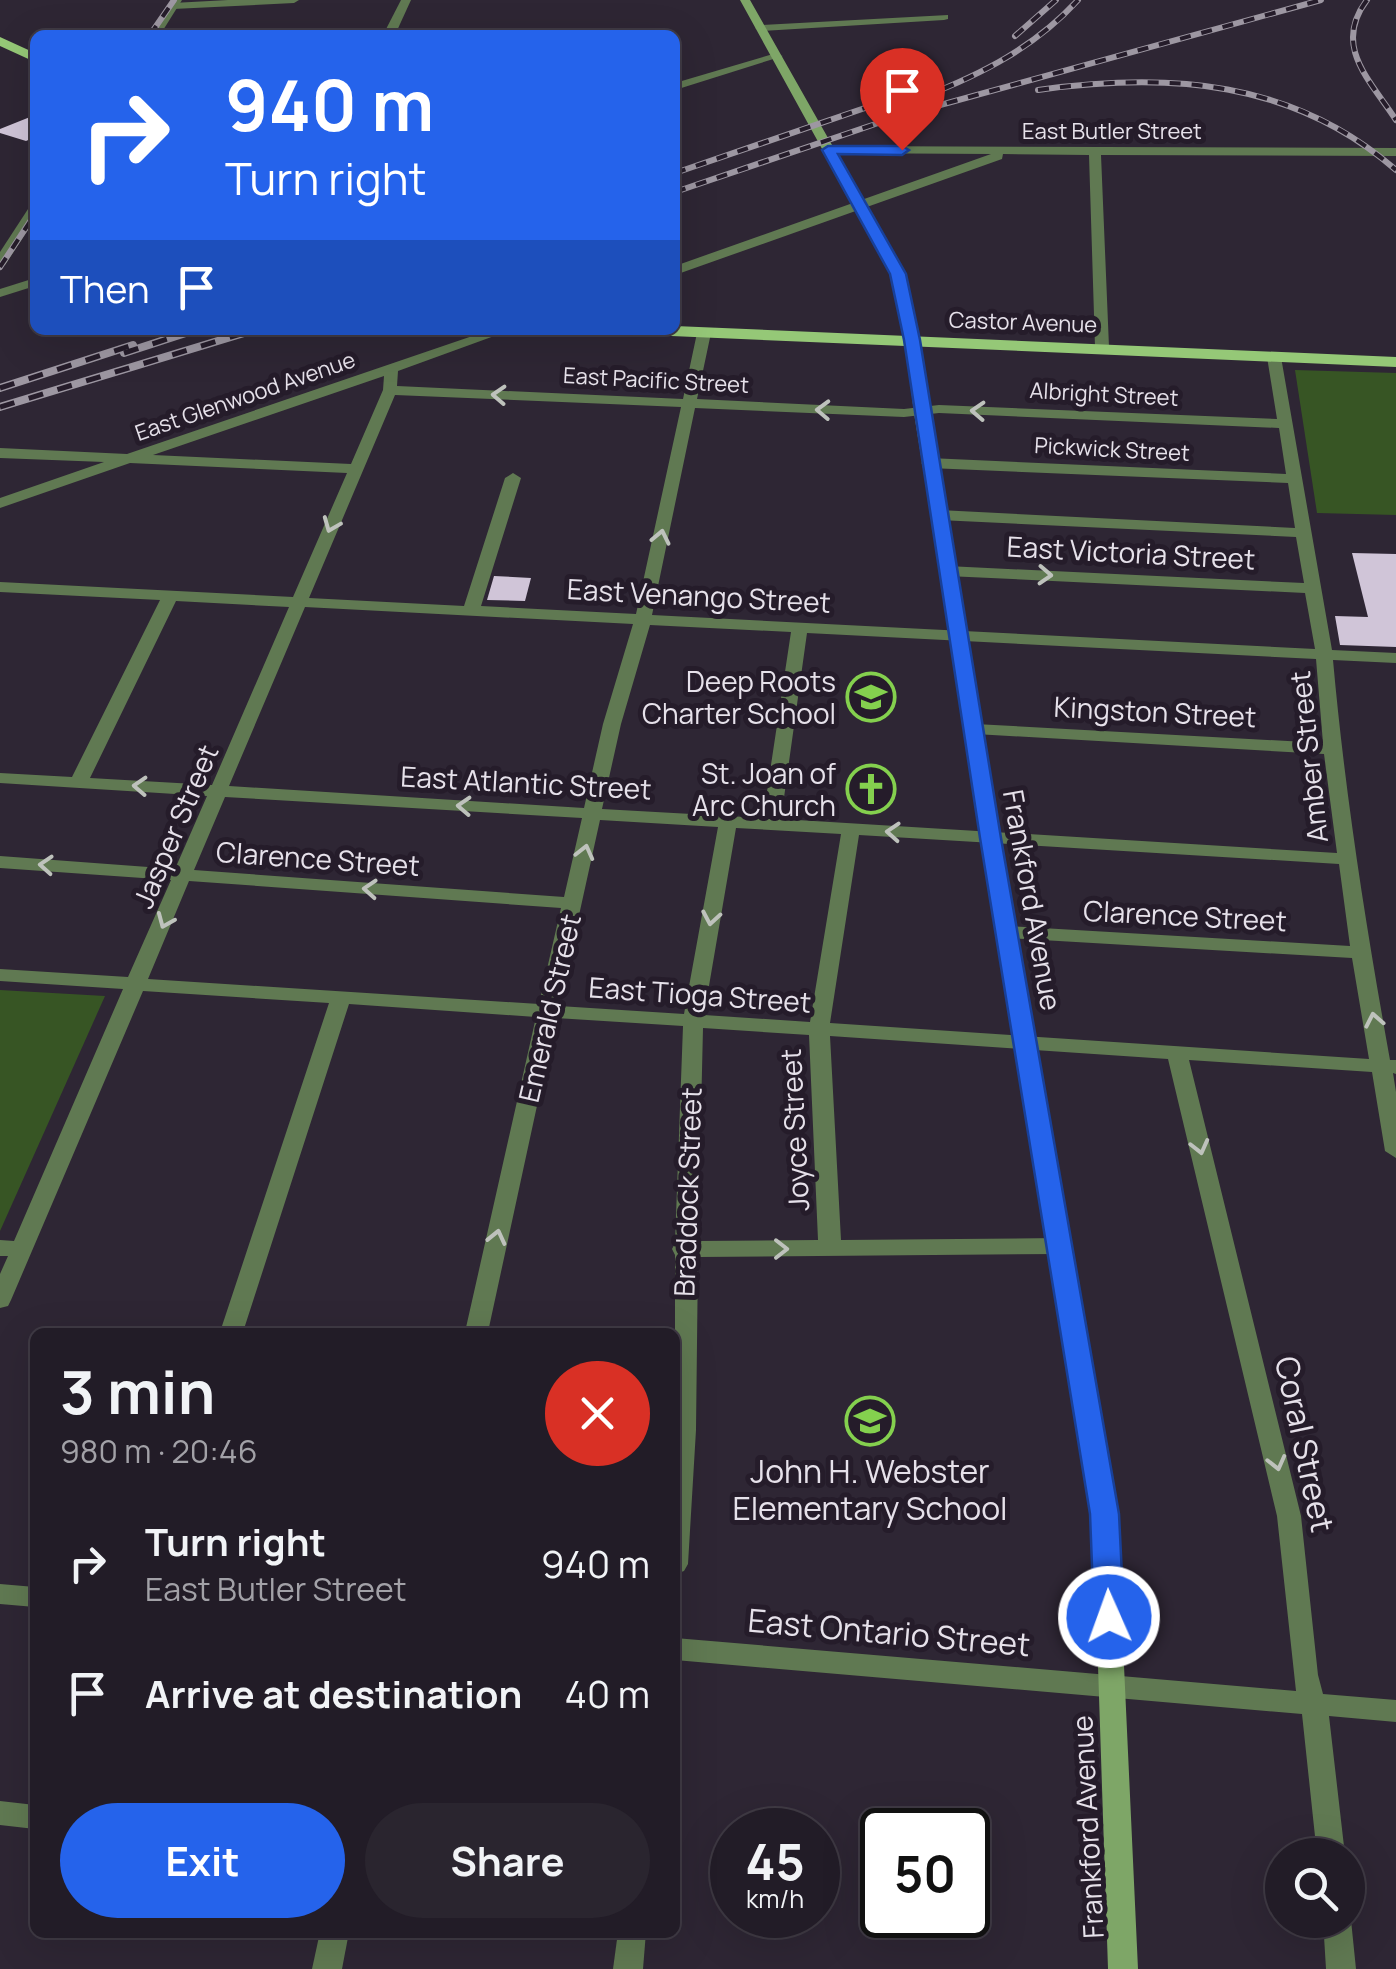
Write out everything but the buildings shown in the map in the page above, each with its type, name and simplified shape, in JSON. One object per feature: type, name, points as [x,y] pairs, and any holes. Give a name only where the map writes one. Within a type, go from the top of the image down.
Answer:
[{"type":"main road","name":"Frankford Avenue","points":[[746,0],[898,274],[912,340],[990,838],[1028,1043],[1104,1514],[1123,1969]]},
{"type":"main road","points":[[0,40],[30,55]]},
{"type":"main road","name":"Castor Avenue","points":[[680,332],[1396,362]]},
{"type":"street","points":[[157,30],[175,3],[294,0]]},
{"type":"street","points":[[391,30],[406,0]]},
{"type":"street","points":[[760,28],[944,16],[932,0]]},
{"type":"street","points":[[680,85],[777,56]]},
{"type":"street","name":"East Butler Street","points":[[828,150],[1396,152]]},
{"type":"street","points":[[680,268],[1014,150]]},
{"type":"street","points":[[1095,151],[1102,347]]},
{"type":"street","points":[[0,262],[30,217]]},
{"type":"street","points":[[0,292],[30,283]]},
{"type":"street","name":"Emerald Street","points":[[477,1328],[612,724],[643,620],[704,333]]},
{"type":"street","name":"East Glenwood Avenue","points":[[0,504],[131,459],[391,380],[493,335]]},
{"type":"street","name":"Amber Street","points":[[1274,357],[1324,654],[1332,749],[1361,953],[1390,1066],[1396,1151]]},
{"type":"street","name":"East Pacific Street","points":[[391,380],[690,404],[921,413]]},
{"type":"street","name":"Jasper Street","points":[[0,1300],[11,1248],[138,984],[391,380]]},
{"type":"street","name":"Albright Street","points":[[921,413],[938,409],[1285,424]]},
{"type":"street","points":[[0,452],[354,469]]},
{"type":"street","name":"Pickwick Street","points":[[929,463],[1293,480]]},
{"type":"street","points":[[471,611],[514,478]]},
{"type":"street","points":[[938,515],[1302,532]]},
{"type":"street","name":"East Victoria Street","points":[[947,571],[1313,588]]},
{"type":"street","name":"East Venango Street","points":[[0,586],[1396,658]]},
{"type":"street","points":[[78,783],[170,596]]},
{"type":"street","points":[[771,825],[800,627]]},
{"type":"street","name":"Kingston Street","points":[[975,729],[1332,749]]},
{"type":"street","name":"East Atlantic Street","points":[[3,783],[78,783],[1348,859]]},
{"type":"street","name":"Braddock Street","points":[[680,1524],[684,1248],[693,1021],[728,822]]},
{"type":"street","name":"Joyce Street","points":[[830,1249],[819,1029],[851,830]]},
{"type":"street","name":"Clarence Street","points":[[0,862],[572,903]]},
{"type":"street","name":"Clarence Street","points":[[1006,932],[1361,953]]},
{"type":"street","name":"East Tioga Street","points":[[0,975],[1390,1066]]},
{"type":"street","points":[[231,1328],[341,998]]},
{"type":"street","name":"Coral Street","points":[[1177,1052],[1290,1516],[1305,1675],[1314,1702],[1329,1838]]},
{"type":"street","points":[[684,1248],[1059,1246]]},
{"type":"street","points":[[0,1594],[30,1597]]},
{"type":"street","name":"East Ontario Street","points":[[680,1649],[1396,1711]]},
{"type":"street","points":[[0,1814],[30,1816]]},
{"type":"street","points":[[327,1969],[334,1938]]},
{"type":"street","points":[[628,1969],[631,1938]]},
{"type":"street","points":[[1338,1938],[1341,1969]]},
{"type":"green space","points":[[1295,370],[1396,373],[1396,515],[1317,513]]},
{"type":"green space","points":[[0,990],[105,996],[0,1231]]},
{"type":"railway","points":[[153,30],[174,0]]},
{"type":"railway","points":[[1015,36],[1056,0]]},
{"type":"railway","points":[[923,97],[1006,58],[1044,32],[1078,0]]},
{"type":"railway","points":[[680,190],[893,118],[1321,0]]},
{"type":"railway","points":[[1367,0],[1357,17],[1354,48],[1366,77],[1396,120]]},
{"type":"railway","points":[[1038,90],[1135,82],[1228,90],[1272,100],[1315,117],[1356,140],[1396,170]]},
{"type":"railway","points":[[680,171],[935,84]]},
{"type":"railway","points":[[0,267],[30,222]]},
{"type":"railway","points":[[124,353],[180,335]]},
{"type":"railway","points":[[0,407],[238,335]]},
{"type":"railway","points":[[0,388],[133,345]]},
{"type":"place","name":"Deep Roots Charter School","points":[[871,697]]},
{"type":"place","name":"St. Joan of Arc Church","points":[[871,789]]},
{"type":"place","name":"John H. Webster Elementary School","points":[[870,1421]]},
{"type":"route","points":[[902,150],[828,150],[898,274],[912,340],[990,838],[1028,1043],[1104,1514],[1109,1617]]}]
